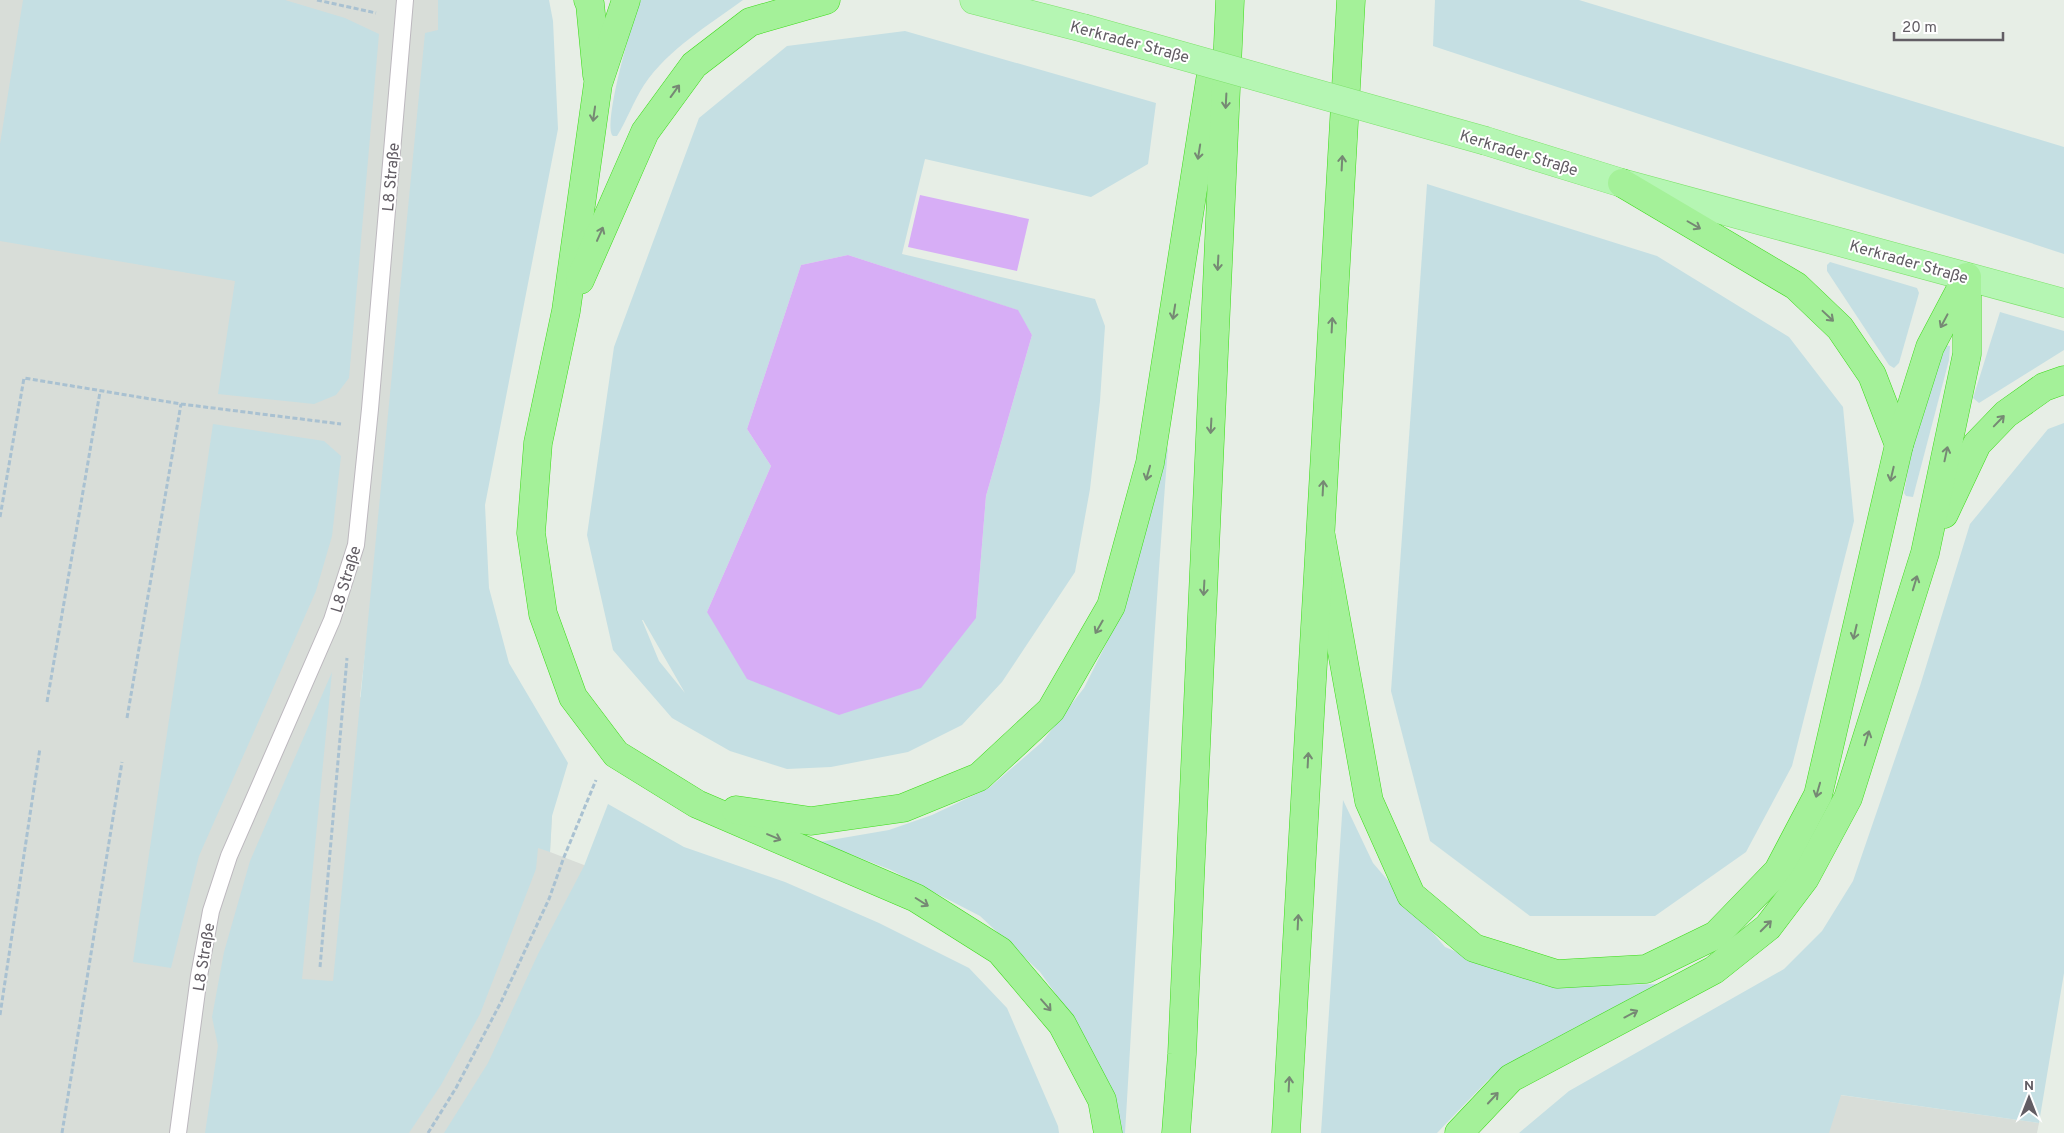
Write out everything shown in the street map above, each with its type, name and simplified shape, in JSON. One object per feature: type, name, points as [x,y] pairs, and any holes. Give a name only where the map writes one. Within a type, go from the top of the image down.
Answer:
[{"type":"highway","points":[[588,0],[590,4],[598,84]]},
{"type":"highway","points":[[626,0],[598,84],[566,311],[538,443],[531,533],[543,614],[573,697],[616,754],[697,804],[916,898],[1000,951],[1062,1024],[1102,1100],[1108,1133]]},
{"type":"highway","points":[[566,311],[645,132],[694,65],[750,22],[826,0]]},
{"type":"highway","points":[[697,804],[812,821],[903,808],[979,777],[1051,710],[1111,606],[1150,462],[1223,0]]},
{"type":"highway","points":[[1176,1133],[1183,1044],[1230,0]]},
{"type":"highway","points":[[1286,1133],[1351,0]]},
{"type":"highway","points":[[1622,183],[1796,286],[1840,328],[1872,375],[1898,445]]},
{"type":"highway","points":[[1320,536],[1369,801],[1410,894],[1474,948],[1557,974],[1646,969],[1716,935],[1778,871],[1818,795],[1898,445],[1930,347],[1967,277]]},
{"type":"highway","points":[[1459,1133],[1510,1078],[1714,970],[1768,927],[1805,878],[1848,798],[1925,553],[1967,354],[1967,277]]},
{"type":"highway","points":[[1925,553],[1977,444],[2006,414],[2044,387],[2064,380]]},
{"type":"main road","name":"Kerkrader Straße","points":[[974,0],[1084,28],[1486,141],[1622,183],[2064,303]]},
{"type":"lane","name":"L8 Straße","points":[[178,1133],[199,976],[210,912],[229,856],[332,620],[356,546],[406,0]]},
{"type":"path","points":[[318,0],[404,19]]},
{"type":"path","points":[[0,517],[24,378],[181,404],[368,428]]},
{"type":"path","points":[[47,702],[100,392]]},
{"type":"path","points":[[127,718],[181,404]]},
{"type":"path","points":[[320,966],[347,653]]},
{"type":"path","points":[[0,1015],[40,748]]},
{"type":"path","points":[[428,1133],[456,1088],[501,1002],[550,899],[564,857],[595,781],[616,754]]},
{"type":"path","points":[[62,1133],[122,762]]},
{"type":"shaded area","points":[[0,0],[438,0],[438,30],[360,697],[552,816],[550,852],[584,865],[964,1133],[0,1133]]},
{"type":"shaded area","points":[[23,0],[285,0],[345,18],[379,34],[349,378],[336,395],[314,404],[218,394],[235,281],[0,241],[0,144]]},
{"type":"shaded area","points":[[438,0],[549,0],[553,21],[558,129],[485,505],[489,588],[509,663],[568,763],[552,816],[550,852],[538,848],[536,869],[480,1014],[441,1085],[409,1133],[205,1133],[218,1046],[212,1017],[224,952],[250,861],[332,672],[302,979],[333,981],[425,33],[438,30]]},
{"type":"shaded area","points":[[641,0],[743,0],[690,38],[665,60],[644,85],[617,136],[613,136],[611,128],[615,93],[626,48]]},
{"type":"shaded area","points":[[1435,0],[1579,0],[2064,147],[2064,254],[1433,46]]},
{"type":"shaded area","points":[[905,31],[1156,103],[1148,164],[1091,197],[925,159],[902,254],[1095,299],[1105,326],[1100,401],[1090,489],[1075,572],[1002,682],[962,725],[908,752],[831,767],[787,769],[730,751],[672,718],[613,650],[587,535],[614,347],[699,118],[787,46]],"holes":[[[848,255],[1017,310],[1032,335],[986,496],[976,618],[707,612],[771,466],[747,429],[801,265]],[[643,620],[685,693],[659,661]]]},
{"type":"shaded area","points":[[1427,184],[1657,256],[1789,337],[1843,407],[1854,521],[1792,766],[1746,852],[1655,916],[1530,916],[1430,841],[1391,691]]},
{"type":"shaded area","points":[[920,195],[1029,219],[1017,271],[908,247]]},
{"type":"shaded area","points":[[848,255],[1018,310],[1032,335],[986,496],[976,618],[921,688],[839,715],[747,679],[707,612],[771,466],[747,429],[801,265]]},
{"type":"shaded area","points":[[1830,262],[1917,288],[1919,293],[1899,363],[1894,368],[1889,365],[1827,271],[1827,265]]},
{"type":"shaded area","points":[[2000,312],[2064,331],[2064,350],[1979,403],[1973,398]]},
{"type":"shaded area","points":[[1944,345],[1950,346],[1949,360],[1913,497],[1906,496],[1904,493],[1914,437]]},
{"type":"shaded area","points":[[2064,423],[2064,973],[2039,1123],[1841,1095],[1829,1133],[1519,1133],[1569,1091],[1784,969],[1822,931],[1853,881],[1920,686],[1970,524],[2048,429]]},
{"type":"shaded area","points":[[213,424],[324,441],[341,456],[332,536],[316,591],[199,856],[171,968],[133,962]]},
{"type":"shaded area","points":[[1168,447],[1150,704],[1125,1133],[1122,1133],[1112,1091],[1070,1014],[1040,972],[980,916],[891,870],[819,842],[889,830],[932,815],[989,788],[1042,742],[1084,688],[1116,624],[1159,465]]},
{"type":"shaded area","points":[[1343,800],[1373,863],[1445,947],[1500,970],[1556,986],[1658,984],[1543,1045],[1488,1080],[1437,1133],[1321,1133]]},
{"type":"shaded area","points":[[608,804],[684,847],[785,882],[879,923],[969,968],[1007,1008],[1058,1126],[1059,1133],[444,1133],[488,1063],[538,954],[584,866]]},
{"type":"shaded area","points":[[1840,1095],[2039,1123],[2037,1133],[1825,1133]]}]
